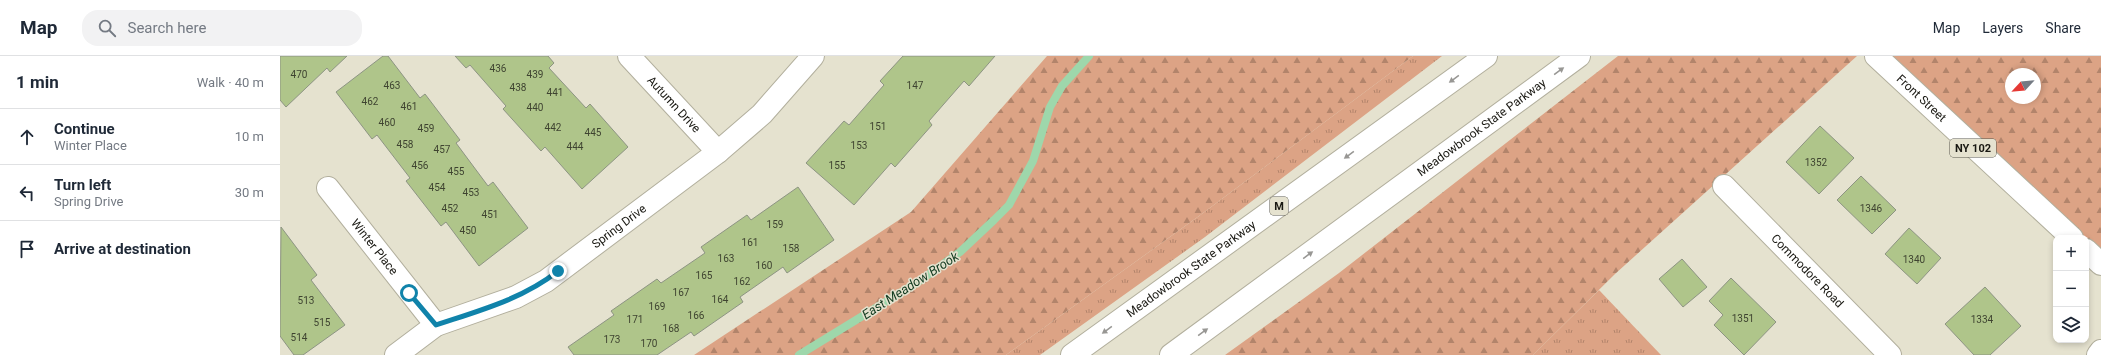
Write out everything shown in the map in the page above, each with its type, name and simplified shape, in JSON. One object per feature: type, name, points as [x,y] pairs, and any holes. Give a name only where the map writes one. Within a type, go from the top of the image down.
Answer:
[{"type":"main road","name":"Autumn Drive","points":[[629,56],[718,152]]},
{"type":"main road","name":"Spring Drive","points":[[396,355],[436,325],[516,297],[546,280],[718,152],[762,114],[813,56]]},
{"type":"main road","name":"Meadowbrook State Parkway","points":[[1072,355],[1486,56]]},
{"type":"main road","name":"Meadowbrook State Parkway","points":[[1171,355],[1579,56]]},
{"type":"main road","name":"Front Street","points":[[1876,56],[2069,235]]},
{"type":"main road","name":"Commodore Road","points":[[1724,186],[1890,355]]},
{"type":"main road","name":"Winter Place","points":[[328,188],[409,293],[436,325]]},
{"type":"main road","points":[[2089,253],[2101,264]]},
{"type":"main road","points":[[2098,355],[2101,351]]},
{"type":"green space","points":[[1047,56],[1413,56],[1199,216],[1006,355],[694,355],[911,212]]},
{"type":"green space","points":[[1413,56],[1442,56],[1205,237],[1040,355],[1006,355],[1199,216]]},
{"type":"green space","points":[[1618,56],[1857,56],[1615,274],[1533,355],[1225,355],[1339,273]]},
{"type":"green space","points":[[1876,56],[2101,56],[2101,262],[2089,252],[2089,235],[2072,235]]},
{"type":"green space","points":[[1599,290],[1661,355],[1533,355]]},
{"type":"building","points":[[280,56],[347,56],[330,72],[327,68],[286,107],[280,100]]},
{"type":"building","points":[[383,56],[388,56],[420,98],[425,94],[460,140],[456,143],[488,186],[493,182],[528,228],[479,266],[446,222],[441,226],[406,181],[410,178],[377,135],[372,139],[336,92]]},
{"type":"building","points":[[455,56],[548,56],[554,63],[549,68],[586,108],[590,104],[628,147],[582,189],[545,147],[541,151],[503,109],[506,106],[470,65],[466,68]]},
{"type":"building","points":[[903,56],[995,56],[969,86],[964,81],[929,121],[932,125],[895,167],[891,163],[854,205],[806,163],[844,121],[849,125],[884,85],[880,81]]},
{"type":"building","points":[[1820,126],[1854,158],[1819,194],[1786,162]]},
{"type":"building","points":[[1861,176],[1896,210],[1872,234],[1837,200]]},
{"type":"building","points":[[798,187],[834,240],[787,273],[783,267],[740,297],[743,302],[694,336],[691,332],[657,355],[574,355],[568,347],[614,315],[611,311],[657,279],[661,283],[705,253],[701,247],[747,215],[751,220]]},
{"type":"building","points":[[281,227],[317,275],[311,280],[345,325],[303,355],[294,355],[280,336]]},
{"type":"building","points":[[1909,228],[1941,258],[1917,284],[1885,254]]},
{"type":"building","points":[[1682,259],[1707,287],[1683,307],[1659,279]]},
{"type":"building","points":[[1731,278],[1776,322],[1744,355],[1714,325],[1723,315],[1709,301]]},
{"type":"building","points":[[1985,287],[2021,326],[1990,355],[1974,355],[1945,324]]},
{"type":"waterway","name":"East Meadow Brook","points":[[799,355],[918,282],[960,252],[1009,205],[1033,161],[1050,107],[1062,86],[1089,56]]},
{"type":"route","points":[[409,293],[436,325],[516,297],[546,280],[558,271]]}]
